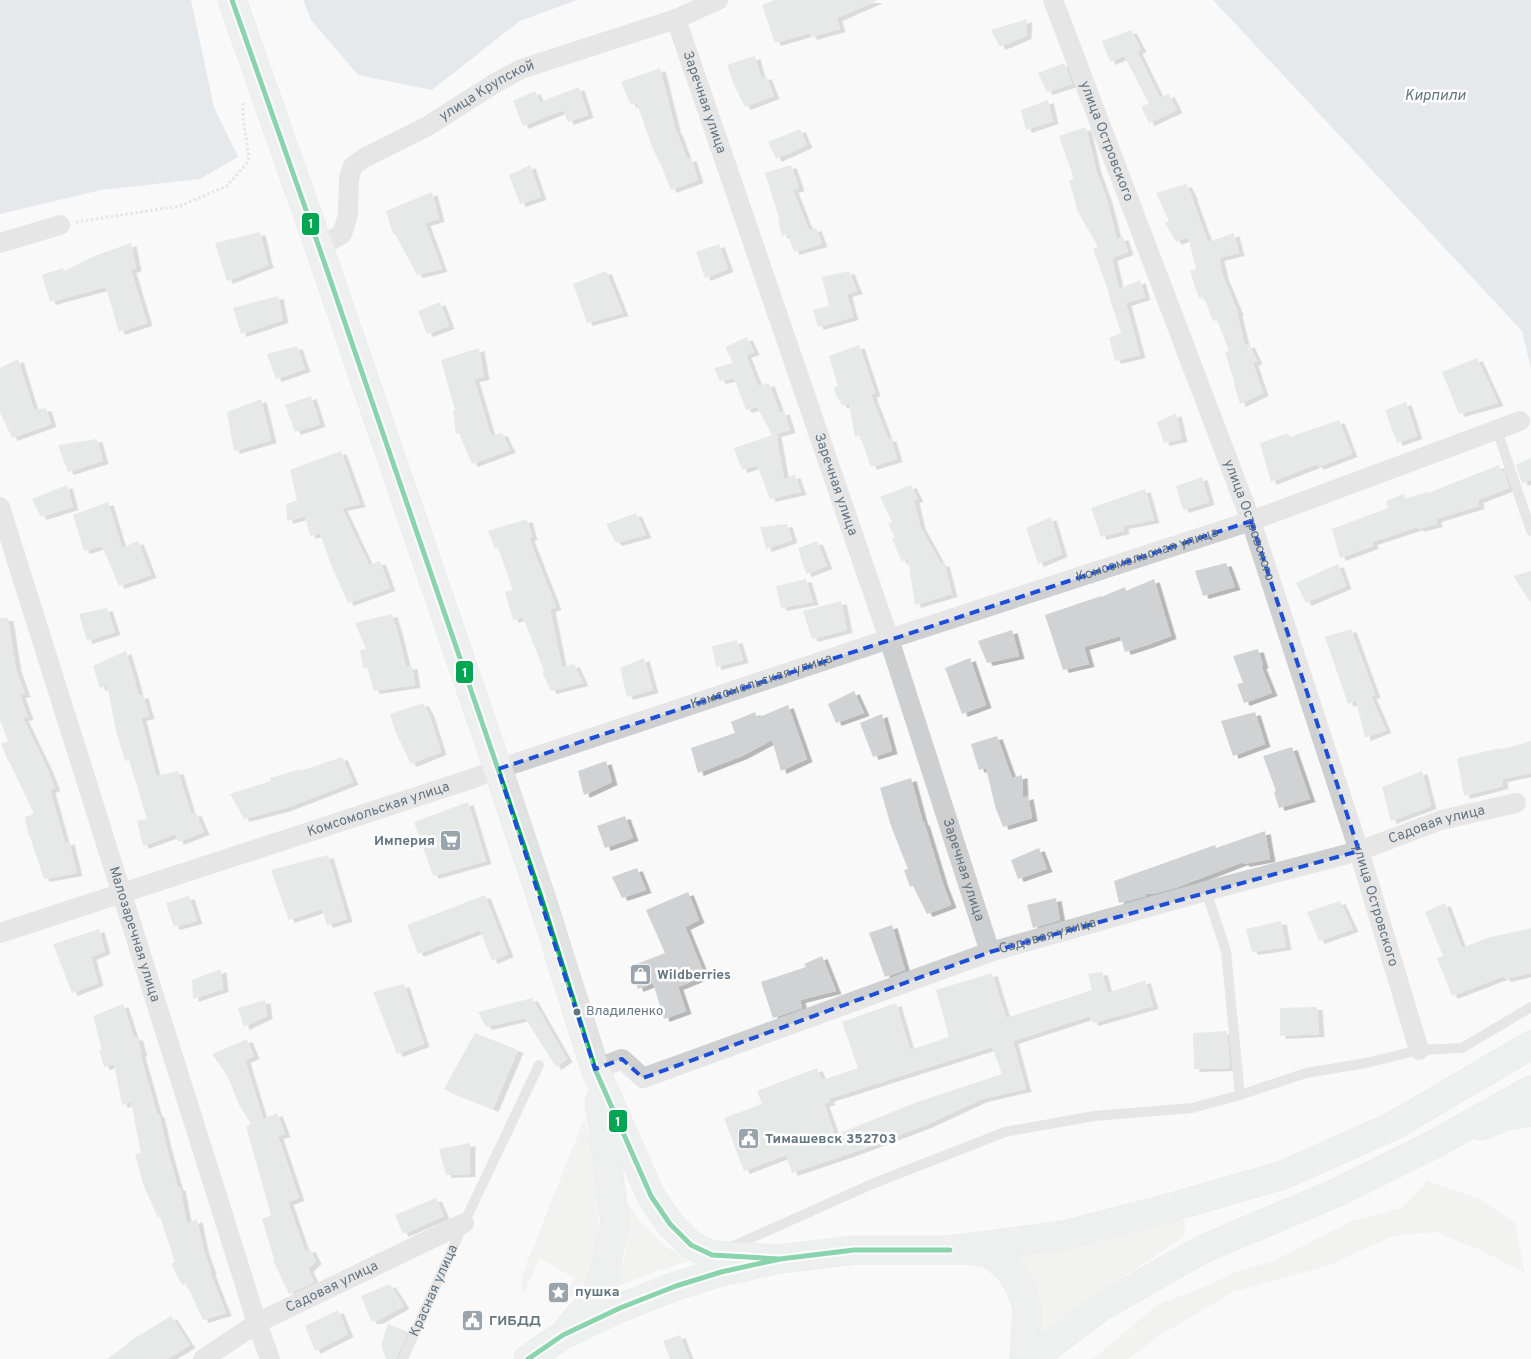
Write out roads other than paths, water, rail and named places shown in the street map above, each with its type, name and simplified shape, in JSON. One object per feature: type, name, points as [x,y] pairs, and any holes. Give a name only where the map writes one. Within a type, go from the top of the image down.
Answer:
[{"type":"main road","points":[[232,0],[320,247],[498,769],[595,1069],[651,1196],[670,1224],[691,1245],[712,1255],[780,1259]]},
{"type":"main road","points":[[950,1250],[1064,1235],[1176,1206],[1283,1175],[1392,1126],[1531,1045]]},
{"type":"main road","points":[[563,1335],[591,1302],[605,1272],[615,1221],[595,1069]]},
{"type":"main road","points":[[1032,1359],[1102,1307],[1201,1250],[1338,1192],[1433,1145],[1531,1090]]},
{"type":"main road","points":[[1433,1145],[1504,1117],[1531,1112]]},
{"type":"main road","points":[[528,1359],[563,1335],[620,1308],[676,1286],[721,1272],[780,1259],[854,1250],[969,1250],[989,1253],[1009,1269],[1020,1287],[1027,1308],[1027,1336],[1024,1359]]},
{"type":"street","name":"улица Крупской","points":[[320,247],[342,234],[348,216],[349,178],[353,166],[364,158],[426,127],[521,69],[676,19],[718,0]]},
{"type":"street","name":"улица Островского","points":[[1053,0],[1251,521],[1358,851],[1419,1050]]},
{"type":"street","name":"Заречная улица","points":[[676,19],[890,639],[990,952]]},
{"type":"street","points":[[0,243],[60,225]]},
{"type":"street","name":"Комсомольская улица","points":[[0,934],[1251,521],[1520,421]]},
{"type":"street","name":"Малозаречная улица","points":[[0,507],[121,894],[270,1359]]},
{"type":"street","name":"Садовая улица","points":[[595,1069],[622,1059],[643,1078],[990,952],[1206,891],[1358,851],[1441,820],[1516,803]]},
{"type":"street","name":"Садовая улица","points":[[203,1359],[257,1323],[464,1223]]},
{"type":"lane","points":[[1498,430],[1531,531]]},
{"type":"lane","points":[[1206,891],[1226,951],[1240,1095]]},
{"type":"lane","points":[[712,1255],[872,1184],[1005,1132],[1094,1116],[1192,1108],[1306,1074],[1419,1050],[1462,1048],[1531,1007]]},
{"type":"lane","name":"Красная улица","points":[[403,1359],[464,1223],[539,1065]]},
{"type":"water","points":[[0,0],[191,0],[214,107],[238,157],[200,179],[101,190],[0,214]]},
{"type":"water","points":[[303,0],[577,0],[520,21],[432,90],[358,75],[311,20]]},
{"type":"water","name":"Кирпили","points":[[1213,0],[1531,0],[1531,369],[1522,331]]},
{"type":"place","name":"Империя","points":[[451,841]]},
{"type":"place","name":"Wildberries","points":[[641,975]]},
{"type":"place","name":"Владиленко","points":[[577,1012]]},
{"type":"place","name":"Тимашевск 352703","points":[[749,1139]]},
{"type":"place","name":"пушка","points":[[559,1292]]},
{"type":"place","name":"ГИБДД","points":[[473,1321]]}]
